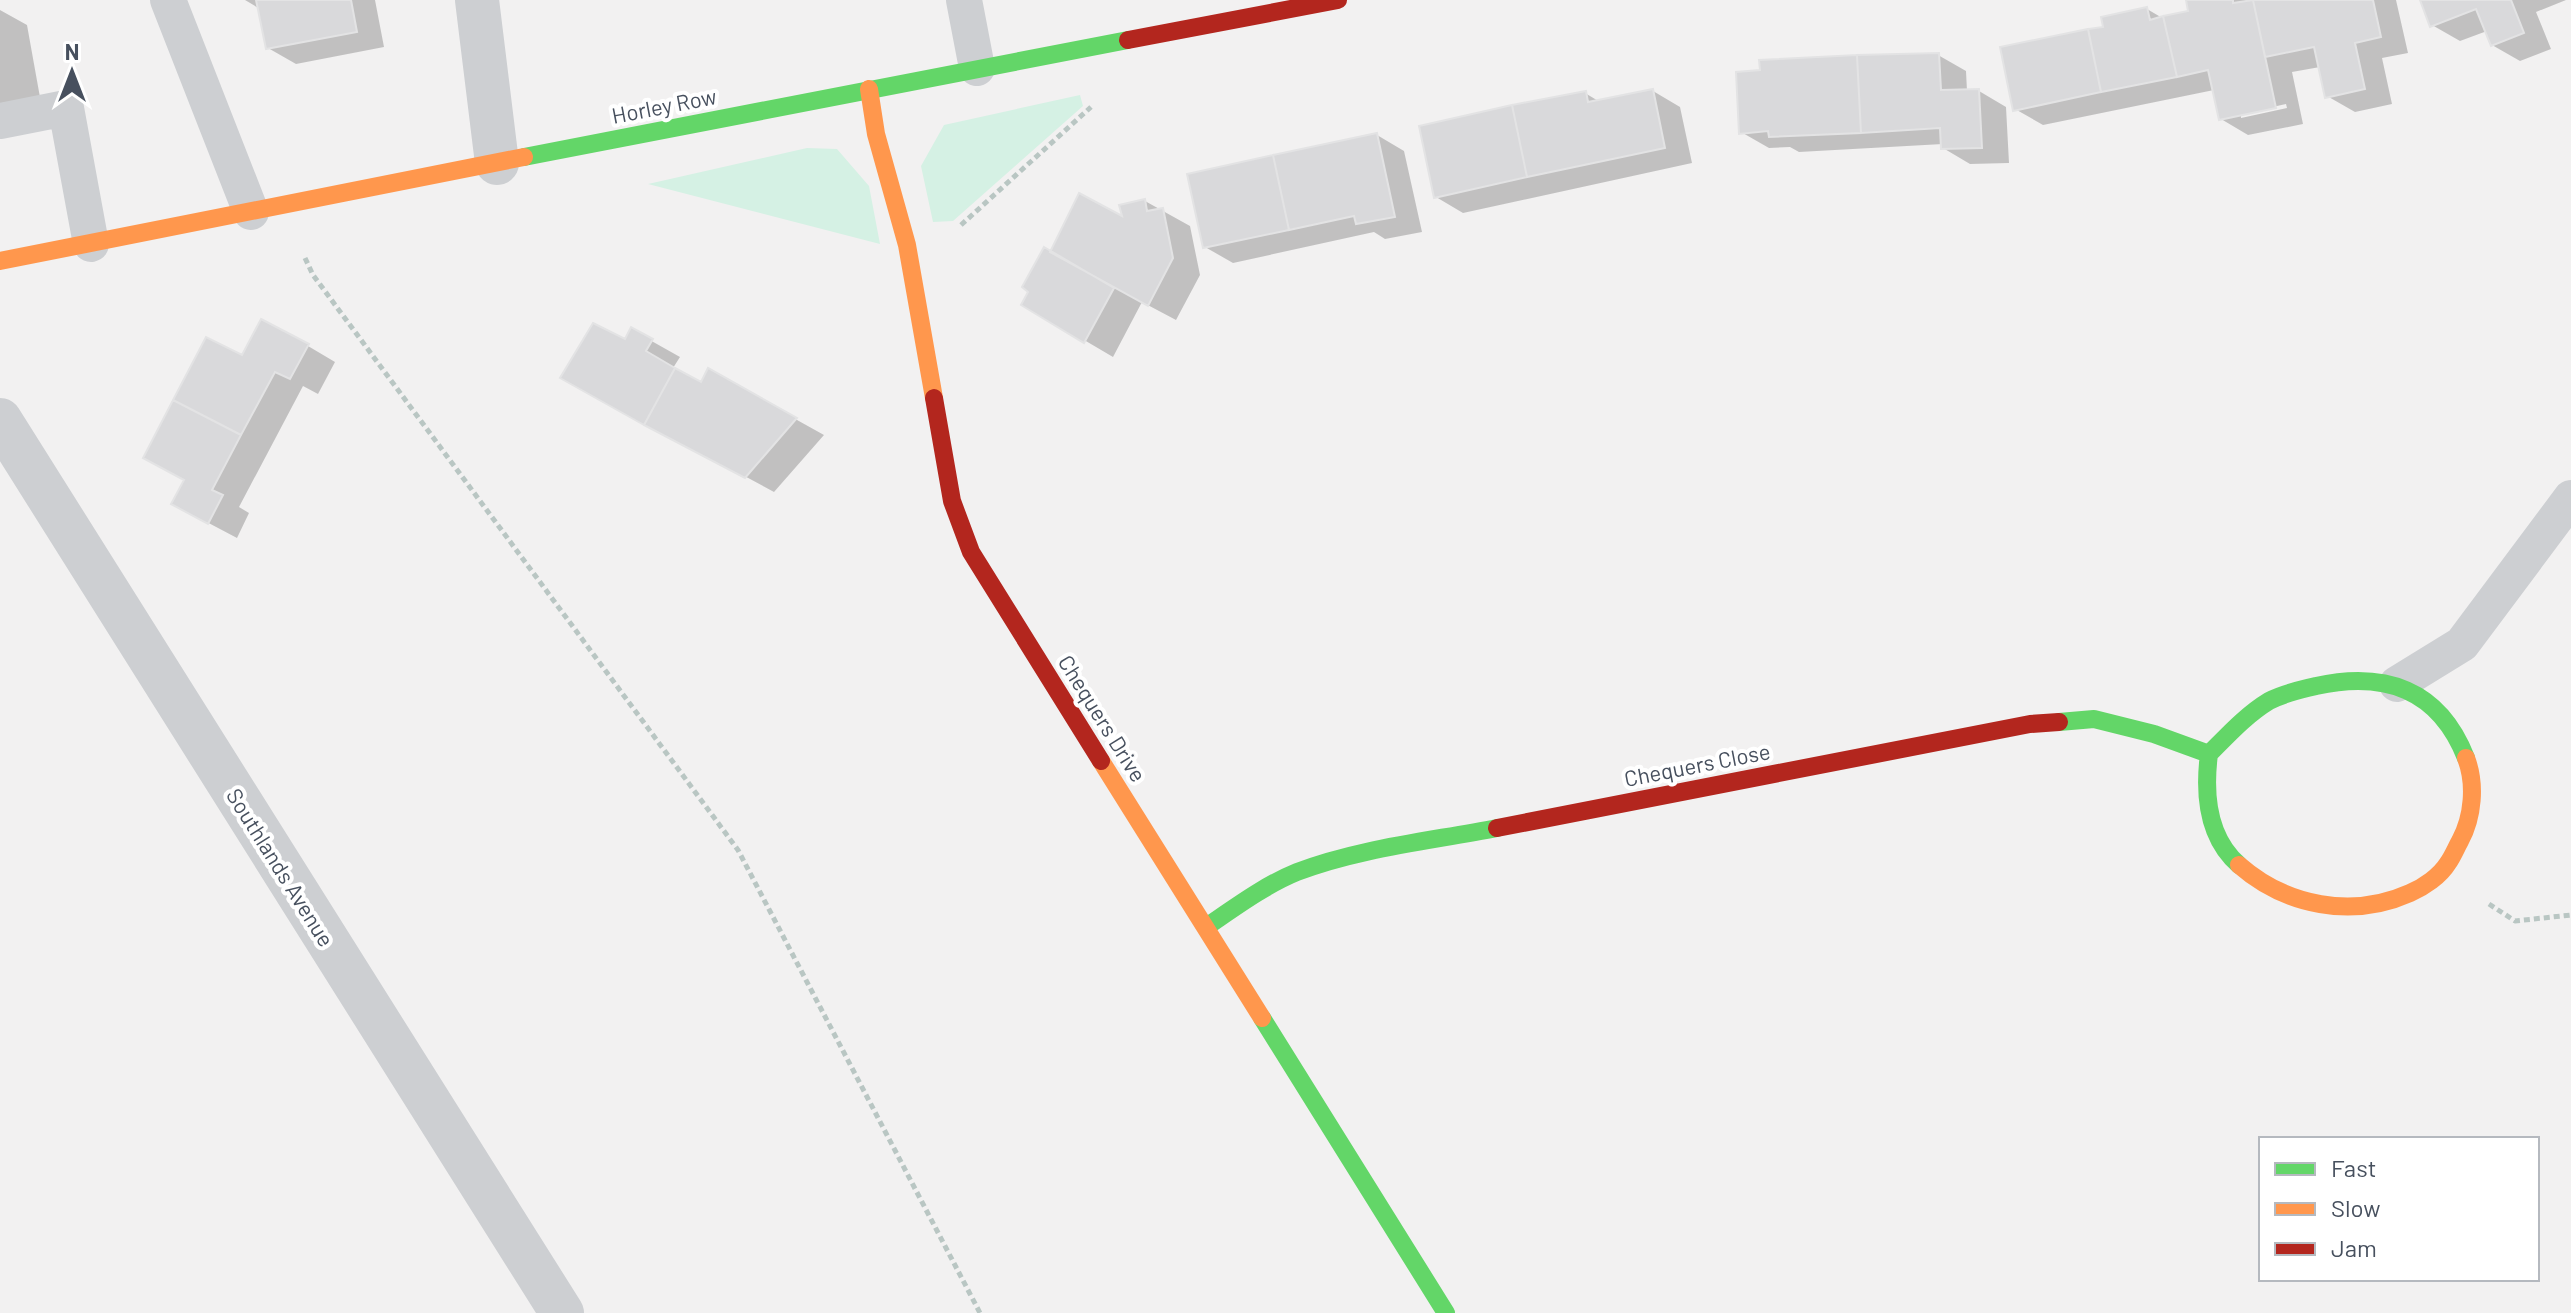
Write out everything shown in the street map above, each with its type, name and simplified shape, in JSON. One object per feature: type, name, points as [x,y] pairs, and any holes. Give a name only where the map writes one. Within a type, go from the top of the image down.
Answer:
[{"type":"street","points":[[477,0],[497,163]]},
{"type":"street","name":"Horley Row","points":[[0,261],[869,89],[1338,0]]},
{"type":"street","name":"Chequers Drive","points":[[869,89],[876,134],[907,245],[952,501],[971,552],[1446,1313]]},
{"type":"street","name":"Southlands Avenue","points":[[0,420],[562,1313]]},
{"type":"street","points":[[2333,681],[2397,684],[2438,708],[2463,745],[2472,777],[2471,815],[2458,853],[2421,890],[2364,906],[2331,907],[2292,899],[2260,884],[2230,857],[2217,834],[2208,804],[2204,780],[2209,754],[2237,726],[2279,696],[2333,681]]},
{"type":"street","name":"Chequers Close","points":[[1206,927],[1295,873],[1348,857],[2030,724],[2094,719],[2154,734],[2209,754]]},
{"type":"lane","points":[[168,0],[266,210]]},
{"type":"lane","points":[[964,0],[977,68]]},
{"type":"lane","points":[[0,121],[66,108],[91,244]]},
{"type":"lane","points":[[2397,684],[2462,644],[2571,498]]},
{"type":"path","points":[[951,234],[1091,107]]},
{"type":"path","points":[[266,210],[738,850],[980,1313]]},
{"type":"path","points":[[2441,873],[2515,921],[2571,915]]},
{"type":"green space","points":[[1080,95],[1083,106],[953,221],[933,222],[921,166],[944,125]]},
{"type":"green space","points":[[807,148],[837,149],[869,186],[880,244],[648,184]]},
{"type":"building","points":[[256,0],[351,0],[357,32],[266,49]]},
{"type":"building","points":[[2186,0],[2233,0],[2233,3],[2253,0],[2276,108],[2219,120],[2208,70],[2177,77],[2163,16],[2188,11]]},
{"type":"building","points":[[2253,0],[2373,0],[2381,37],[2355,43],[2365,89],[2325,98],[2314,47],[2265,57]]},
{"type":"building","points":[[2420,0],[2511,0],[2524,33],[2491,46],[2476,9],[2430,27]]},
{"type":"building","points":[[2147,7],[2150,20],[2163,16],[2177,77],[2101,92],[2088,29],[2103,27],[2101,17]]},
{"type":"building","points":[[2088,29],[2101,92],[2013,111],[2000,47]]},
{"type":"building","points":[[1939,53],[1941,90],[1979,89],[1982,148],[1941,149],[1940,128],[1861,133],[1857,55]]},
{"type":"building","points":[[1857,55],[1861,133],[1769,137],[1768,131],[1739,134],[1736,72],[1760,70],[1759,60]]},
{"type":"building","points":[[1653,89],[1665,148],[1527,177],[1512,105],[1586,91],[1588,102]]},
{"type":"building","points":[[1512,105],[1527,177],[1434,198],[1419,126]]},
{"type":"building","points":[[1377,133],[1395,217],[1356,224],[1354,216],[1289,230],[1273,155]]},
{"type":"building","points":[[1273,155],[1289,230],[1203,248],[1187,174]]},
{"type":"building","points":[[1079,193],[1122,216],[1119,205],[1145,199],[1147,211],[1163,208],[1173,258],[1148,306],[1050,252]]},
{"type":"building","points":[[1044,247],[1114,288],[1084,343],[1021,305],[1028,292],[1022,287]]},
{"type":"building","points":[[261,319],[309,344],[290,379],[275,372],[241,435],[173,400],[206,337],[242,355]]},
{"type":"building","points":[[593,323],[625,339],[631,327],[653,339],[646,351],[675,368],[644,425],[560,378]]},
{"type":"building","points":[[675,368],[701,382],[708,368],[797,418],[745,478],[644,425]]},
{"type":"building","points":[[173,400],[241,435],[212,490],[223,495],[208,524],[171,504],[184,480],[143,458]]},
{"type":"traffic: fast","points":[[524,157],[1128,40]]},
{"type":"traffic: fast","points":[[2059,722],[2094,719],[2154,734],[2209,754],[2245,719],[2275,698],[2316,686],[2365,681],[2407,690],[2425,701],[2455,734],[2466,758]]},
{"type":"traffic: fast","points":[[2209,754],[2207,784],[2210,814],[2220,841],[2239,865]]},
{"type":"traffic: fast","points":[[1206,927],[1273,883],[1297,872],[1371,851],[1497,828]]},
{"type":"traffic: fast","points":[[1262,1018],[1446,1313]]},
{"type":"traffic: slow","points":[[869,89],[876,134],[907,245],[934,398]]},
{"type":"traffic: slow","points":[[0,261],[524,157]]},
{"type":"traffic: slow","points":[[2239,865],[2277,890],[2320,904],[2365,905],[2415,891],[2445,868],[2464,832],[2472,789],[2466,758]]},
{"type":"traffic: slow","points":[[1101,761],[1262,1018]]},
{"type":"traffic: jam","points":[[1128,40],[1338,0]]},
{"type":"traffic: jam","points":[[934,398],[952,501],[971,552],[1101,761]]},
{"type":"traffic: jam","points":[[1497,828],[2030,724],[2059,722]]}]
